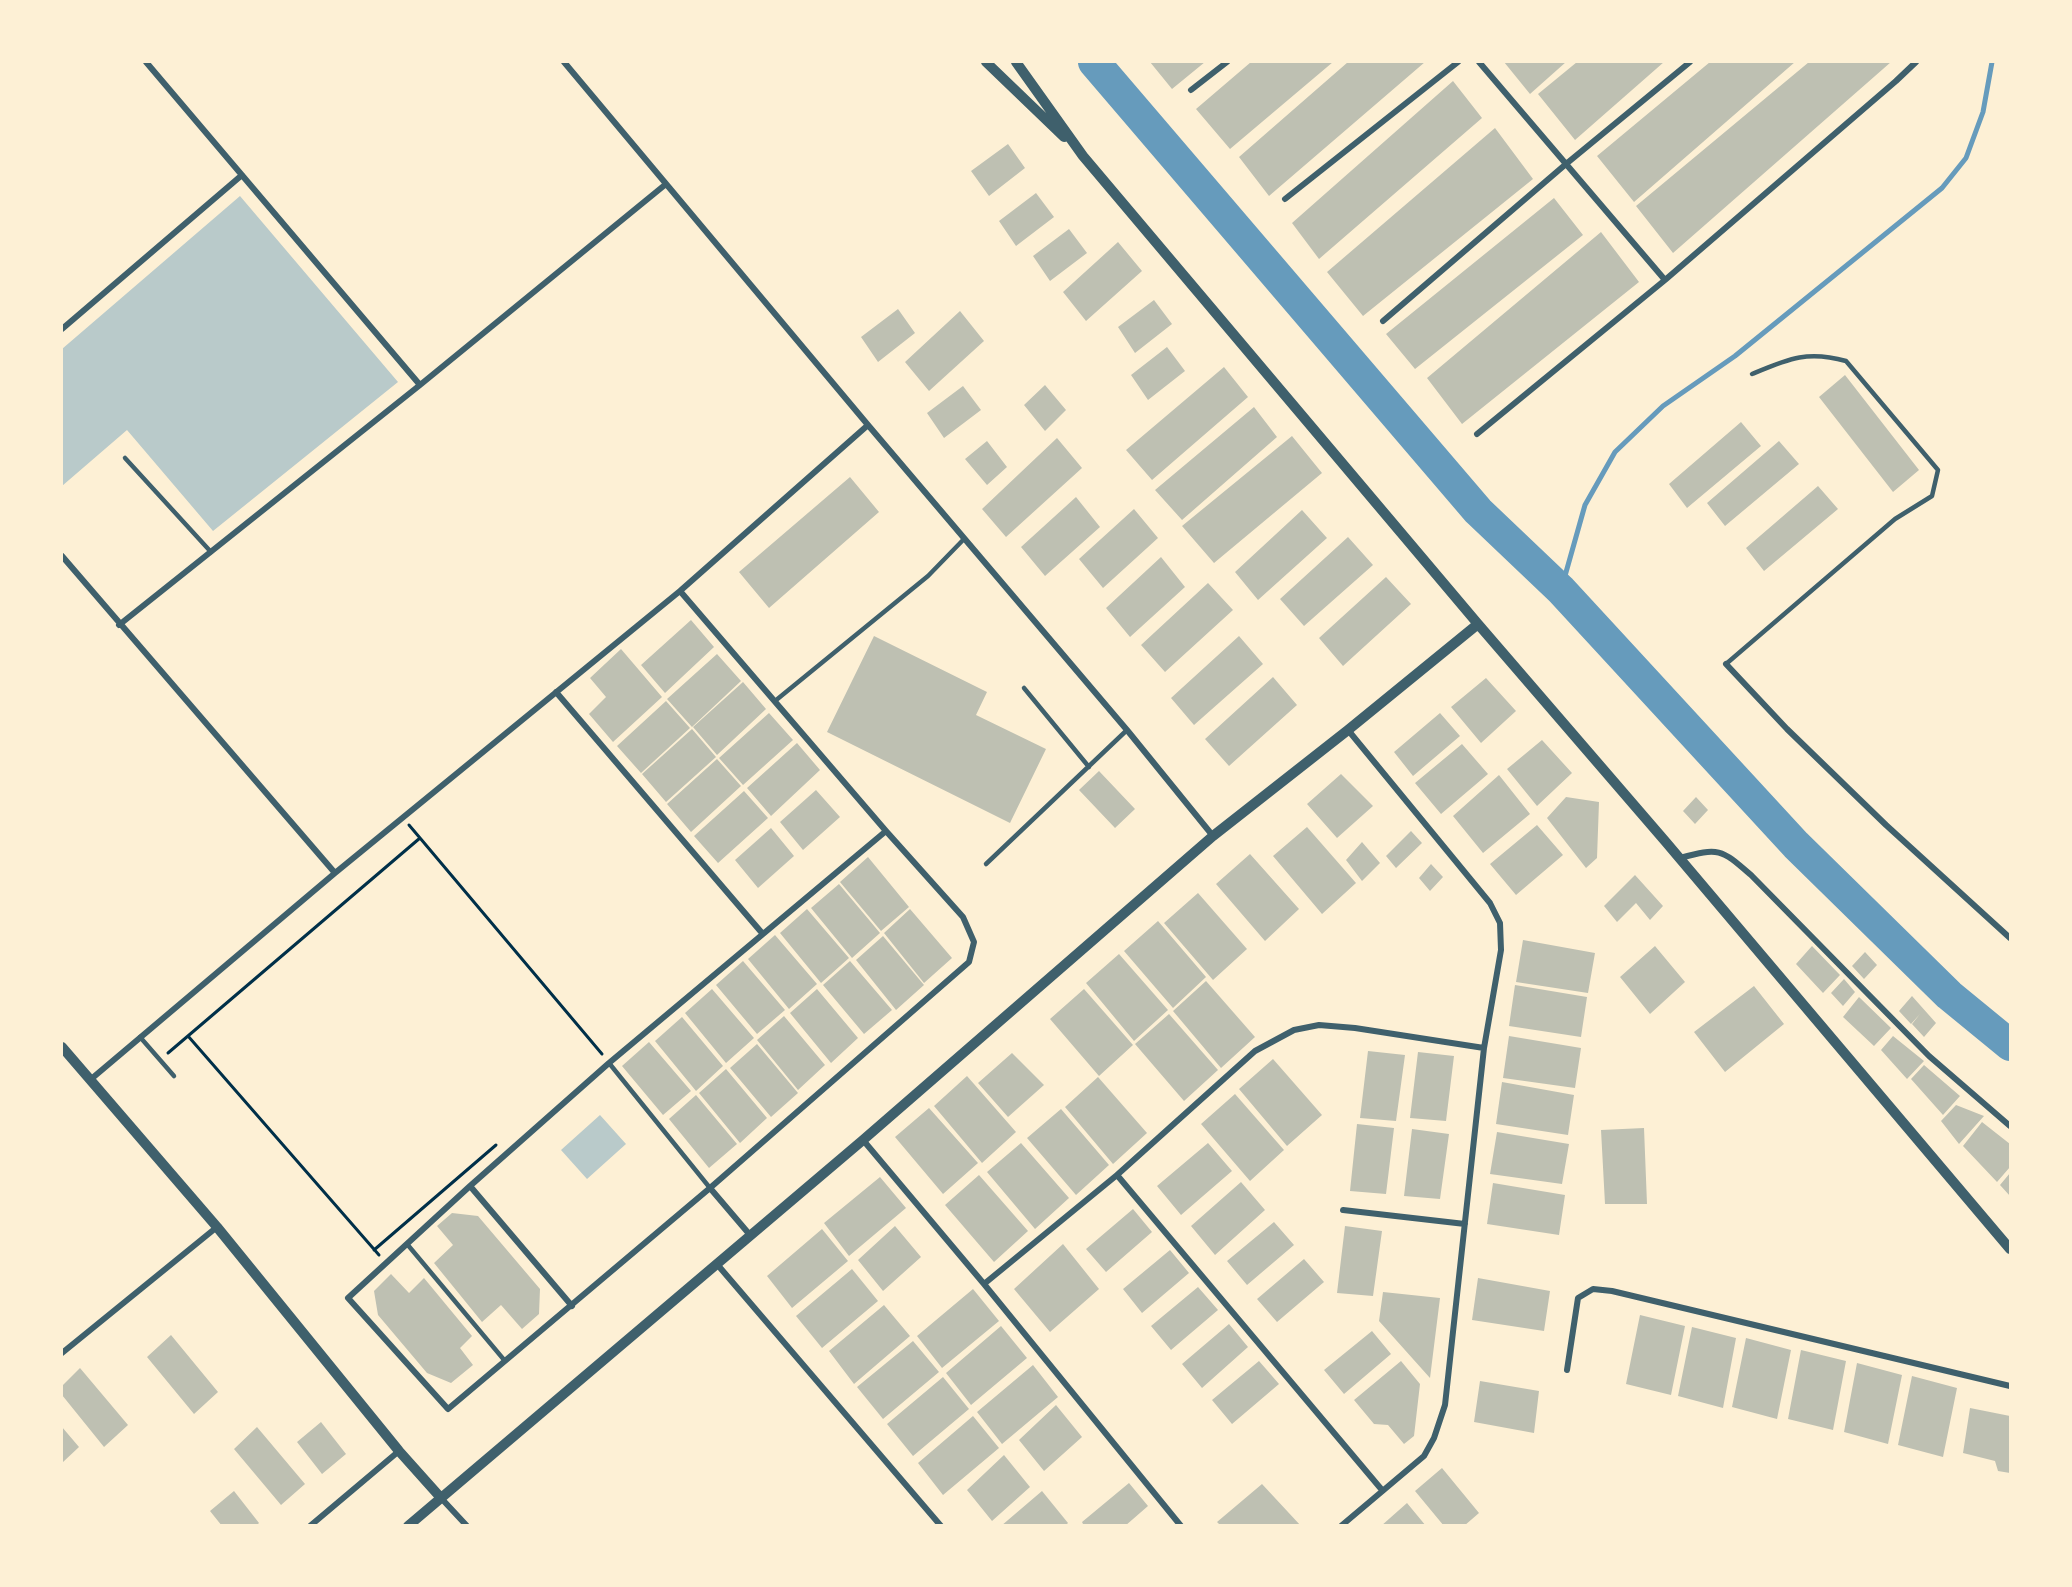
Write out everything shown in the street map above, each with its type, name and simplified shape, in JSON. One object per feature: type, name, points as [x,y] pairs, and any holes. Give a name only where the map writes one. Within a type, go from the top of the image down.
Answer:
[{"type":"street","points":[[146,62],[420,385]]},
{"type":"street","points":[[564,62],[1127,730],[1213,836]]},
{"type":"street","points":[[986,62],[1083,156]]},
{"type":"street","points":[[1016,62],[1083,156],[2010,1248]]},
{"type":"street","points":[[1191,90],[1227,62]]},
{"type":"street","points":[[1285,199],[1458,62]]},
{"type":"street","points":[[1479,62],[1665,280]]},
{"type":"street","points":[[1383,321],[1566,164],[1690,62]]},
{"type":"street","points":[[1477,434],[1665,280],[1916,62]]},
{"type":"street","points":[[62,329],[242,175]]},
{"type":"street","points":[[119,625],[420,385],[666,184]]},
{"type":"street","points":[[90,1080],[335,873],[680,591],[868,425]]},
{"type":"street","points":[[62,556],[119,625],[335,873]]},
{"type":"street","points":[[680,591],[963,917],[974,942],[969,962],[710,1188],[448,1409],[348,1298],[609,1063],[886,831]]},
{"type":"street","points":[[408,1526],[863,1140],[1213,836],[1478,624]]},
{"type":"street","points":[[1726,664],[1787,729],[2010,938]]},
{"type":"street","points":[[556,692],[762,933]]},
{"type":"street","points":[[1341,1526],[1424,1456],[1445,1405],[1484,1048],[1501,950],[1500,923],[1490,903],[1348,730]]},
{"type":"street","points":[[1680,858],[1711,850],[1731,857],[1929,1056],[2010,1126]]},
{"type":"street","points":[[984,1284],[1117,1175],[1255,1051],[1294,1030],[1319,1025],[1355,1028],[1484,1048]]},
{"type":"street","points":[[62,1047],[217,1227],[399,1451],[467,1526]]},
{"type":"street","points":[[863,1140],[984,1284],[1180,1526]]},
{"type":"street","points":[[1117,1175],[1382,1490]]},
{"type":"street","points":[[470,1186],[572,1306]]},
{"type":"street","points":[[710,1188],[750,1235]]},
{"type":"street","points":[[1343,1210],[1465,1224]]},
{"type":"street","points":[[62,1353],[217,1227]]},
{"type":"street","points":[[716,1263],[941,1526]]},
{"type":"street","points":[[1567,1370],[1578,1298],[1593,1289],[1612,1291],[2010,1386]]},
{"type":"street","points":[[310,1526],[399,1451]]},
{"type":"lane","points":[[1726,664],[1895,519],[1932,496],[1938,470],[1846,360],[1829,356],[1807,355],[1784,361],[1752,374]]},
{"type":"lane","points":[[125,459],[211,552]]},
{"type":"lane","points":[[775,701],[928,576],[964,539]]},
{"type":"lane","points":[[1024,688],[1089,767]]},
{"type":"lane","points":[[986,864],[1127,730]]},
{"type":"lane","points":[[140,1037],[174,1076]]},
{"type":"lane","points":[[609,1063],[710,1188]]},
{"type":"lane","points":[[406,1244],[505,1361]]},
{"type":"path","points":[[160,1060],[420,838],[609,1063]]},
{"type":"path","points":[[188,1036],[386,1263]]},
{"type":"path","points":[[374,1250],[497,1144]]},
{"type":"shaded area","points":[[240,196],[398,382],[213,531],[127,430],[62,486],[62,349]]},
{"type":"shaded area","points":[[600,1115],[626,1144],[587,1179],[561,1150]]},
{"type":"building","points":[[1150,62],[1205,62],[1172,89]]},
{"type":"building","points":[[1251,62],[1333,62],[1230,149],[1196,109]]},
{"type":"building","points":[[1348,62],[1425,62],[1269,196],[1239,157]]},
{"type":"building","points":[[1504,62],[1566,62],[1530,94]]},
{"type":"building","points":[[1577,62],[1664,62],[1575,140],[1538,94]]},
{"type":"building","points":[[1710,62],[1795,62],[1634,202],[1597,156]]},
{"type":"building","points":[[1809,62],[1891,62],[1673,253],[1636,206]]},
{"type":"building","points":[[1453,81],[1482,118],[1319,259],[1292,223]]},
{"type":"building","points":[[1495,128],[1533,179],[1363,316],[1327,272]]},
{"type":"building","points":[[1008,144],[1025,168],[989,196],[971,171]]},
{"type":"building","points":[[1036,193],[1054,217],[1016,246],[999,221]]},
{"type":"building","points":[[1554,198],[1583,235],[1415,369],[1386,334]]},
{"type":"building","points":[[1069,229],[1087,253],[1050,281],[1033,256]]},
{"type":"building","points":[[1601,232],[1639,282],[1462,424],[1427,378]]},
{"type":"building","points":[[1118,242],[1142,271],[1086,321],[1063,292]]},
{"type":"building","points":[[1154,300],[1172,324],[1135,353],[1118,327]]},
{"type":"building","points":[[898,309],[915,333],[878,362],[861,337]]},
{"type":"building","points":[[960,311],[984,341],[929,391],[905,362]]},
{"type":"building","points":[[1167,347],[1185,371],[1148,400],[1131,375]]},
{"type":"building","points":[[1224,367],[1248,397],[1152,480],[1126,450]]},
{"type":"building","points":[[1845,375],[1919,470],[1893,492],[1819,397]]},
{"type":"building","points":[[1045,385],[1066,410],[1045,431],[1024,405]]},
{"type":"building","points":[[963,386],[981,410],[944,438],[927,413]]},
{"type":"building","points":[[1254,407],[1277,437],[1182,520],[1155,490]]},
{"type":"building","points":[[1741,422],[1761,446],[1687,508],[1669,484]]},
{"type":"building","points":[[1292,436],[1322,473],[1214,563],[1182,526]]},
{"type":"building","points":[[1057,438],[1082,468],[1006,537],[982,509]]},
{"type":"building","points":[[987,441],[1007,467],[987,485],[965,459]]},
{"type":"building","points":[[1779,441],[1799,464],[1725,526],[1707,503]]},
{"type":"building","points":[[850,477],[879,512],[769,608],[739,572]]},
{"type":"building","points":[[1818,486],[1838,509],[1764,571],[1746,548]]},
{"type":"building","points":[[1076,497],[1100,527],[1045,576],[1021,547]]},
{"type":"building","points":[[1134,509],[1158,538],[1103,588],[1079,559]]},
{"type":"building","points":[[1302,510],[1327,538],[1258,600],[1235,572]]},
{"type":"building","points":[[1348,537],[1373,565],[1304,626],[1280,599]]},
{"type":"building","points":[[1161,557],[1185,587],[1130,637],[1106,608]]},
{"type":"building","points":[[1386,577],[1411,604],[1343,666],[1319,638]]},
{"type":"building","points":[[1208,583],[1233,610],[1165,672],[1141,645]]},
{"type":"building","points":[[691,620],[714,647],[665,693],[641,665]]},
{"type":"building","points":[[874,636],[987,692],[976,715],[1046,749],[1010,823],[827,732]]},
{"type":"building","points":[[1239,636],[1263,664],[1194,725],[1171,698]]},
{"type":"building","points":[[621,649],[662,697],[613,742],[589,714],[606,697],[590,678]]},
{"type":"building","points":[[717,654],[741,681],[692,727],[667,699]]},
{"type":"building","points":[[1273,677],[1297,705],[1229,766],[1205,739]]},
{"type":"building","points":[[1486,678],[1516,711],[1481,743],[1451,707]]},
{"type":"building","points":[[743,682],[766,709],[717,755],[693,727]]},
{"type":"building","points":[[666,701],[690,728],[641,773],[617,746]]},
{"type":"building","points":[[769,713],[793,740],[743,785],[719,758]]},
{"type":"building","points":[[1440,713],[1460,736],[1413,776],[1394,752]]},
{"type":"building","points":[[692,729],[716,757],[666,802],[642,774]]},
{"type":"building","points":[[1542,740],[1572,773],[1537,806],[1507,769]]},
{"type":"building","points":[[797,743],[820,770],[771,816],[747,788]]},
{"type":"building","points":[[1462,744],[1488,774],[1441,814],[1415,783]]},
{"type":"building","points":[[717,759],[741,786],[691,832],[667,804]]},
{"type":"building","points":[[1099,771],[1135,809],[1115,828],[1079,790]]},
{"type":"building","points":[[1341,774],[1373,806],[1337,838],[1307,804]]},
{"type":"building","points":[[1499,775],[1530,814],[1483,853],[1453,816]]},
{"type":"building","points":[[816,790],[840,817],[803,850],[780,822]]},
{"type":"building","points":[[744,791],[768,818],[718,863],[694,836]]},
{"type":"building","points":[[1566,797],[1599,802],[1597,858],[1586,868],[1547,818]]},
{"type":"building","points":[[1696,797],[1708,810],[1695,824],[1683,811]]},
{"type":"building","points":[[1537,825],[1563,855],[1516,895],[1490,864]]},
{"type":"building","points":[[1307,827],[1356,883],[1322,914],[1273,856]]},
{"type":"building","points":[[771,828],[794,856],[758,888],[735,860]]},
{"type":"building","points":[[1411,831],[1422,843],[1396,868],[1386,856]]},
{"type":"building","points":[[1362,842],[1380,863],[1362,881],[1346,860]]},
{"type":"building","points":[[1250,854],[1299,909],[1265,941],[1216,884]]},
{"type":"building","points":[[868,857],[909,907],[881,931],[840,882]]},
{"type":"building","points":[[1431,864],[1443,877],[1430,891],[1419,878]]},
{"type":"building","points":[[1635,875],[1663,906],[1650,920],[1636,903],[1617,922],[1604,906]]},
{"type":"building","points":[[839,884],[880,933],[852,958],[811,908]]},
{"type":"building","points":[[1198,893],[1247,949],[1213,980],[1164,923]]},
{"type":"building","points":[[807,909],[849,958],[821,983],[780,933]]},
{"type":"building","points":[[910,909],[952,958],[924,983],[884,933]]},
{"type":"building","points":[[1158,921],[1206,977],[1173,1008],[1124,951]]},
{"type":"building","points":[[775,935],[817,984],[789,1009],[748,959]]},
{"type":"building","points":[[883,936],[924,985],[896,1010],[856,960]]},
{"type":"building","points":[[1523,940],[1595,953],[1588,993],[1516,982]]},
{"type":"building","points":[[1655,946],[1685,982],[1650,1014],[1620,977]]},
{"type":"building","points":[[1812,946],[1840,975],[1823,993],[1796,964]]},
{"type":"building","points":[[1865,952],[1877,965],[1864,979],[1852,966]]},
{"type":"building","points":[[1119,954],[1168,1010],[1134,1041],[1086,983]]},
{"type":"building","points":[[743,961],[785,1010],[757,1034],[716,985]]},
{"type":"building","points":[[850,961],[892,1010],[864,1034],[823,985]]},
{"type":"building","points":[[1844,979],[1855,992],[1843,1006],[1831,993]]},
{"type":"building","points":[[1206,981],[1255,1037],[1221,1068],[1173,1011]]},
{"type":"building","points":[[1515,985],[1587,997],[1581,1037],[1509,1026]]},
{"type":"building","points":[[1754,986],[1784,1024],[1725,1072],[1694,1032]]},
{"type":"building","points":[[712,989],[754,1038],[726,1063],[685,1013]]},
{"type":"building","points":[[817,989],[858,1038],[831,1063],[790,1013]]},
{"type":"building","points":[[1084,989],[1133,1045],[1099,1076],[1050,1019]]},
{"type":"building","points":[[1912,996],[1936,1023],[1924,1037],[1912,1024],[1920,1014],[1911,1024],[1899,1011]]},
{"type":"building","points":[[1859,997],[1891,1028],[1874,1046],[1843,1017]]},
{"type":"building","points":[[1169,1014],[1218,1070],[1184,1101],[1135,1044]]},
{"type":"building","points":[[784,1016],[825,1065],[798,1090],[757,1040]]},
{"type":"building","points":[[682,1017],[723,1066],[696,1091],[655,1041]]},
{"type":"building","points":[[1509,1036],[1581,1048],[1575,1088],[1503,1078]]},
{"type":"building","points":[[1893,1036],[1924,1061],[1907,1079],[1881,1050]]},
{"type":"building","points":[[649,1042],[691,1091],[663,1115],[622,1066]]},
{"type":"building","points":[[757,1044],[798,1093],[771,1117],[730,1068]]},
{"type":"building","points":[[1368,1051],[1405,1055],[1396,1121],[1360,1118]]},
{"type":"building","points":[[1418,1052],[1454,1056],[1446,1121],[1410,1118]]},
{"type":"building","points":[[1012,1053],[1044,1085],[1008,1117],[978,1083]]},
{"type":"building","points":[[1273,1059],[1322,1115],[1287,1146],[1239,1089]]},
{"type":"building","points":[[1924,1065],[1960,1096],[1943,1115],[1911,1079]]},
{"type":"building","points":[[726,1069],[767,1118],[740,1143],[699,1093]]},
{"type":"building","points":[[967,1076],[1016,1132],[982,1163],[934,1106]]},
{"type":"building","points":[[1098,1077],[1147,1133],[1113,1164],[1065,1107]]},
{"type":"building","points":[[1502,1082],[1574,1095],[1568,1135],[1496,1124]]},
{"type":"building","points":[[1235,1094],[1284,1150],[1250,1181],[1201,1124]]},
{"type":"building","points":[[696,1095],[737,1144],[709,1168],[669,1119]]},
{"type":"building","points":[[1956,1105],[1984,1116],[1959,1144],[1941,1121]]},
{"type":"building","points":[[929,1108],[978,1163],[943,1194],[895,1137]]},
{"type":"building","points":[[1061,1109],[1109,1165],[1076,1195],[1027,1138]]},
{"type":"building","points":[[1982,1122],[2010,1144],[2010,1167],[1997,1182],[1963,1146]]},
{"type":"building","points":[[1357,1124],[1394,1128],[1386,1194],[1350,1191]]},
{"type":"building","points":[[1644,1128],[1647,1204],[1605,1204],[1601,1130]]},
{"type":"building","points":[[1412,1129],[1449,1134],[1440,1199],[1404,1196]]},
{"type":"building","points":[[1497,1132],[1569,1144],[1562,1184],[1490,1174]]},
{"type":"building","points":[[1021,1143],[1069,1198],[1035,1229],[987,1172]]},
{"type":"building","points":[[1208,1143],[1232,1171],[1181,1215],[1157,1186]]},
{"type":"building","points":[[2010,1173],[2010,1196],[2000,1185]]},
{"type":"building","points":[[979,1175],[1028,1231],[994,1262],[945,1205]]},
{"type":"building","points":[[880,1177],[906,1208],[849,1256],[824,1223]]},
{"type":"building","points":[[1241,1182],[1265,1210],[1215,1255],[1191,1226]]},
{"type":"building","points":[[1493,1183],[1565,1195],[1559,1235],[1487,1224]]},
{"type":"building","points":[[1133,1209],[1152,1232],[1106,1272],[1086,1249]]},
{"type":"building","points":[[452,1213],[478,1216],[540,1289],[539,1314],[522,1329],[501,1305],[482,1322],[434,1263],[453,1245],[437,1226]]},
{"type":"building","points":[[1274,1222],[1294,1245],[1247,1285],[1227,1261]]},
{"type":"building","points":[[895,1226],[921,1257],[883,1291],[858,1260]]},
{"type":"building","points":[[1345,1226],[1382,1231],[1373,1296],[1337,1293]]},
{"type":"building","points":[[822,1229],[848,1261],[792,1308],[767,1276]]},
{"type":"building","points":[[1063,1244],[1099,1289],[1050,1332],[1014,1289]]},
{"type":"building","points":[[1170,1250],[1189,1273],[1142,1313],[1123,1289]]},
{"type":"building","points":[[1304,1259],[1324,1282],[1277,1322],[1257,1299]]},
{"type":"building","points":[[852,1269],[878,1301],[822,1348],[796,1316]]},
{"type":"building","points":[[391,1274],[409,1293],[424,1278],[472,1336],[460,1348],[473,1365],[451,1383],[427,1373],[378,1315],[374,1291]]},
{"type":"building","points":[[1478,1278],[1550,1291],[1544,1331],[1472,1320]]},
{"type":"building","points":[[1198,1287],[1218,1310],[1171,1350],[1151,1326]]},
{"type":"building","points":[[973,1289],[999,1321],[942,1368],[917,1336]]},
{"type":"building","points":[[1383,1292],[1440,1298],[1430,1378],[1379,1321]]},
{"type":"building","points":[[884,1305],[910,1336],[854,1384],[829,1351]]},
{"type":"building","points":[[1640,1315],[1685,1326],[1671,1395],[1626,1384]]},
{"type":"building","points":[[1229,1324],[1248,1347],[1202,1388],[1182,1364]]},
{"type":"building","points":[[1001,1326],[1027,1358],[971,1405],[946,1373]]},
{"type":"building","points":[[1692,1327],[1736,1338],[1723,1408],[1678,1396]]},
{"type":"building","points":[[1372,1331],[1391,1354],[1344,1394],[1324,1370]]},
{"type":"building","points":[[171,1335],[218,1392],[194,1414],[147,1357]]},
{"type":"building","points":[[1746,1338],[1791,1350],[1777,1419],[1732,1407]]},
{"type":"building","points":[[913,1341],[939,1372],[883,1419],[857,1387]]},
{"type":"building","points":[[1801,1350],[1846,1361],[1833,1430],[1788,1419]]},
{"type":"building","points":[[1259,1361],[1279,1384],[1232,1424],[1212,1400]]},
{"type":"building","points":[[1401,1361],[1420,1384],[1414,1436],[1404,1444],[1388,1425],[1374,1424],[1354,1400]]},
{"type":"building","points":[[1857,1363],[1902,1375],[1888,1444],[1844,1432]]},
{"type":"building","points":[[1033,1365],[1058,1397],[1002,1444],[977,1412]]},
{"type":"building","points":[[80,1368],[128,1425],[104,1447],[62,1395],[62,1386]]},
{"type":"building","points":[[1912,1376],[1957,1388],[1943,1457],[1898,1445]]},
{"type":"building","points":[[943,1377],[969,1409],[913,1456],[887,1424]]},
{"type":"building","points":[[1480,1381],[1539,1391],[1534,1433],[1474,1422]]},
{"type":"building","points":[[1056,1405],[1082,1437],[1044,1471],[1019,1440]]},
{"type":"building","points":[[1970,1408],[2010,1416],[2010,1473],[1998,1471],[1995,1461],[1963,1453]]},
{"type":"building","points":[[973,1416],[999,1448],[943,1495],[918,1463]]},
{"type":"building","points":[[321,1422],[346,1454],[322,1474],[297,1442]]},
{"type":"building","points":[[62,1427],[79,1447],[62,1463]]},
{"type":"building","points":[[257,1427],[305,1484],[281,1505],[234,1449]]},
{"type":"building","points":[[1004,1455],[1030,1487],[992,1521],[967,1490]]},
{"type":"building","points":[[1442,1468],[1479,1513],[1464,1526],[1444,1526],[1415,1491]]},
{"type":"building","points":[[1129,1483],[1148,1506],[1125,1526],[1084,1526],[1082,1522]]},
{"type":"building","points":[[1262,1484],[1301,1526],[1221,1526],[1217,1522]]},
{"type":"building","points":[[234,1491],[259,1523],[256,1526],[222,1526],[210,1511]]},
{"type":"building","points":[[1042,1491],[1068,1523],[1065,1526],[1001,1526]]},
{"type":"building","points":[[1407,1503],[1426,1526],[1381,1526]]},
{"type":"waterway","points":[[1094,62],[1478,511],[1561,590],[1796,845],[1949,995],[2010,1045]]},
{"type":"waterway","points":[[1561,590],[1585,505],[1615,452],[1663,406],[1735,356],[1942,188],[1966,158],[1983,112],[1992,62]]}]
